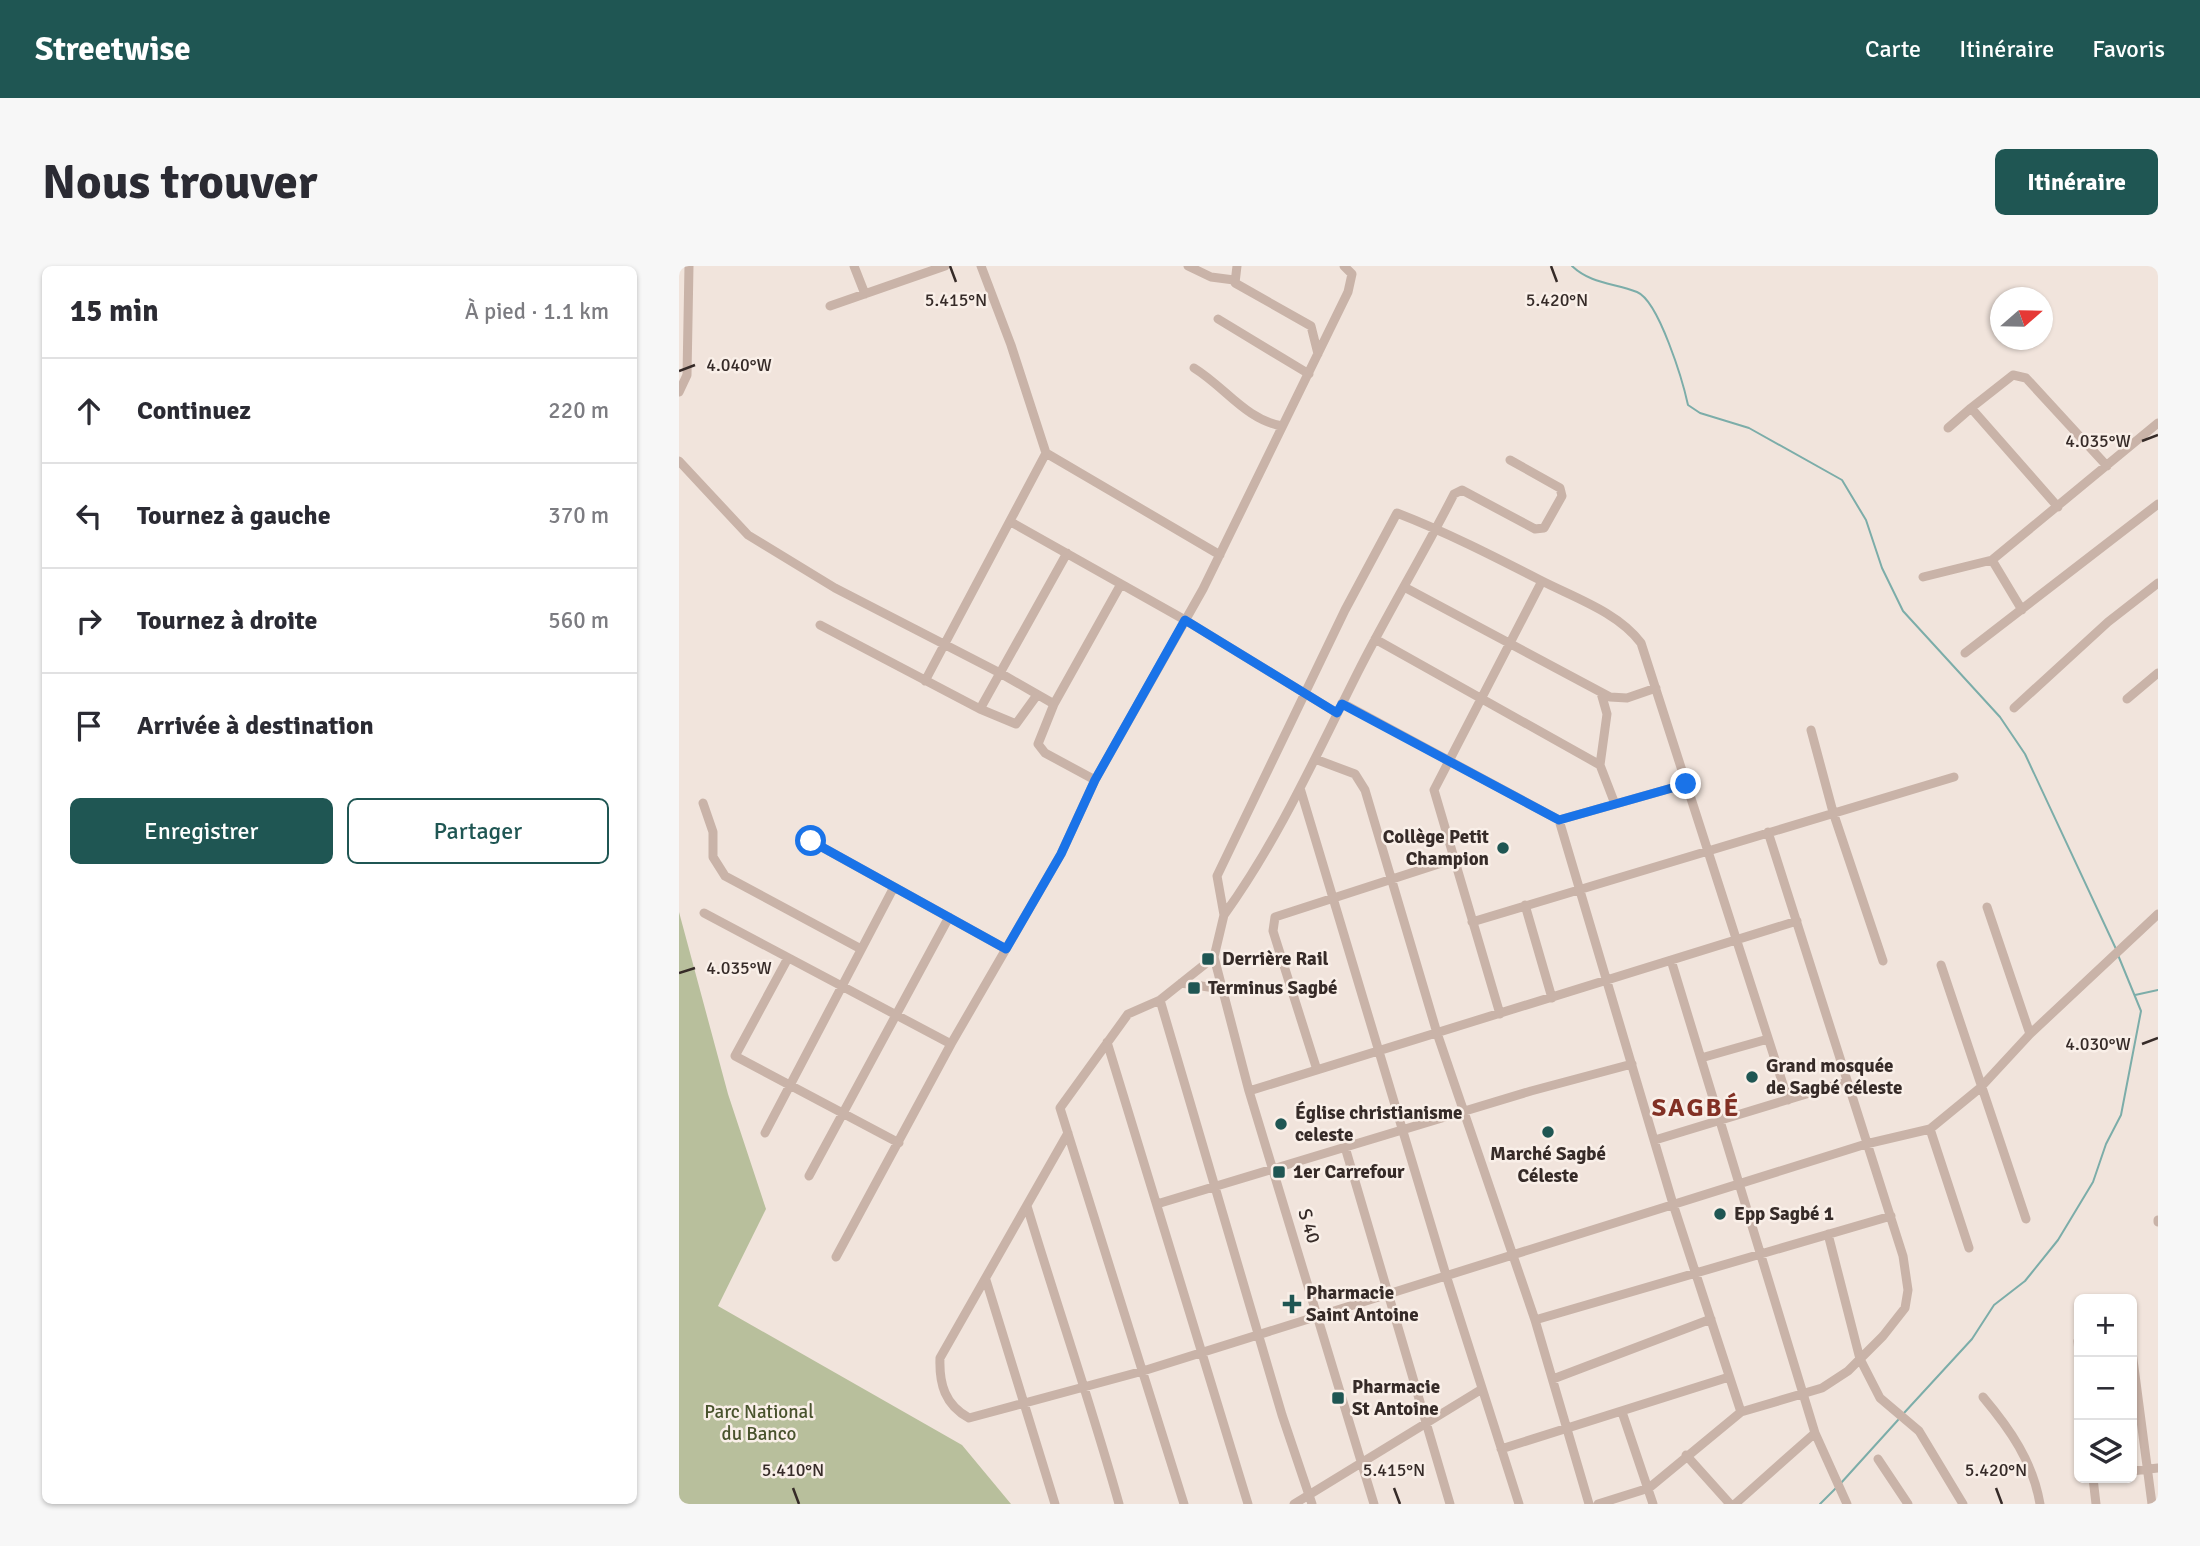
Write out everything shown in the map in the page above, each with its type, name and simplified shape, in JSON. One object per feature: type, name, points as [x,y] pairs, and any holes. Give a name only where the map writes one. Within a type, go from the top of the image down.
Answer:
[{"type":"street","points":[[679,391],[687,375],[689,266]]},
{"type":"street","points":[[854,266],[866,294]]},
{"type":"street","points":[[831,306],[945,266]]},
{"type":"street","points":[[981,266],[1011,345],[1046,453],[1220,555]]},
{"type":"street","points":[[1188,266],[1211,277],[1234,280],[1311,326],[1318,354]]},
{"type":"street","points":[[1234,280],[1237,266]]},
{"type":"street","points":[[836,1257],[951,1044],[1061,854],[1095,780],[1220,555],[1352,281],[1352,274],[1344,266]]},
{"type":"street","points":[[1218,320],[1308,374]]},
{"type":"street","points":[[1194,368],[1219,385],[1252,416],[1282,426]]},
{"type":"street","points":[[1948,428],[2014,374],[2026,378],[2107,466]]},
{"type":"street","points":[[1971,408],[2058,507]]},
{"type":"street","points":[[1923,577],[1991,560],[2158,423]]},
{"type":"street","points":[[925,681],[1046,453]]},
{"type":"street","points":[[1184,1504],[1060,1108],[1128,1014],[1160,1000],[1214,957],[1224,915],[1300,788],[1375,639],[1406,588],[1458,490],[1535,528],[1543,528],[1562,496],[1560,488],[1510,460]]},
{"type":"street","points":[[679,461],[748,535],[823,581],[1000,673],[1054,705]]},
{"type":"street","points":[[1965,653],[2158,504]]},
{"type":"street","points":[[1224,915],[1217,876],[1345,610],[1397,513],[1437,528],[1611,617],[1635,635],[1641,643],[1788,1100]]},
{"type":"street","points":[[1011,522],[1185,620],[1337,713]]},
{"type":"street","points":[[980,709],[1067,553]]},
{"type":"street","points":[[1991,560],[2022,610]]},
{"type":"street","points":[[1500,1014],[1434,790],[1542,581]]},
{"type":"street","points":[[2014,708],[2108,622],[2158,583]]},
{"type":"street","points":[[1095,780],[1040,748],[1040,737],[1054,705],[1121,584]]},
{"type":"street","points":[[1406,588],[1511,642],[1601,693],[1627,698],[1655,688]]},
{"type":"street","points":[[820,625],[980,709],[1016,724],[1037,695]]},
{"type":"street","points":[[1375,639],[1601,765]]},
{"type":"street","points":[[2127,699],[2158,673]]},
{"type":"street","points":[[1601,693],[1608,714],[1601,765],[1615,804]]},
{"type":"street","points":[[1342,704],[1559,820],[1686,784]]},
{"type":"street","points":[[1811,730],[1833,812],[1883,961]]},
{"type":"street","points":[[1315,759],[1355,774],[1361,781],[1437,1033],[1535,1320],[1589,1504]]},
{"type":"street","points":[[1472,922],[1954,777]]},
{"type":"street","points":[[1300,788],[1378,1051],[1405,1130],[1446,1275],[1519,1504]]},
{"type":"street","points":[[703,803],[713,832],[713,858],[725,876],[861,948]]},
{"type":"street","points":[[1559,820],[1577,889],[1673,1204],[1741,1412]]},
{"type":"street","points":[[1598,1504],[1649,1488],[1741,1412],[1828,1386],[1860,1359],[1893,1325],[1907,1299],[1903,1256],[1768,832]]},
{"type":"street","points":[[811,841],[1006,949]]},
{"type":"street","points":[[1317,1070],[1272,922],[1284,913],[1392,881],[1454,859]]},
{"type":"street","points":[[765,1133],[894,887]]},
{"type":"street","points":[[1525,905],[1552,998]]},
{"type":"street","points":[[1987,907],[2030,1034]]},
{"type":"street","points":[[704,913],[951,1044]]},
{"type":"street","points":[[1068,1133],[986,1280],[962,1315],[940,1358],[940,1374],[946,1398],[969,1418],[1087,1388],[1388,1292],[1739,1186],[1866,1144],[1930,1129],[1980,1088],[2030,1034],[2158,914]]},
{"type":"street","points":[[809,1176],[949,917]]},
{"type":"street","points":[[1249,1091],[1797,921]]},
{"type":"street","name":"S 40","points":[[1214,957],[1249,1091],[1374,1504]]},
{"type":"street","points":[[788,958],[734,1054],[736,1058],[899,1143]]},
{"type":"street","points":[[1671,960],[1815,1433],[1847,1504]]},
{"type":"street","points":[[1941,965],[2026,1219]]},
{"type":"street","points":[[1181,982],[1222,989]]},
{"type":"street","points":[[1160,1000],[1258,1334],[1311,1499]]},
{"type":"street","points":[[1701,1058],[1768,1039]]},
{"type":"street","points":[[1107,1042],[1199,1351],[1248,1504]]},
{"type":"street","points":[[1157,1204],[1632,1064]]},
{"type":"street","points":[[1655,1140],[1846,1082]]},
{"type":"street","points":[[1930,1129],[1969,1248]]},
{"type":"street","points":[[1345,1147],[1450,1504]]},
{"type":"street","points":[[1027,1206],[1053,1297],[1087,1388],[1119,1504]]},
{"type":"street","points":[[1535,1320],[1891,1216]]},
{"type":"street","points":[[1828,1234],[1860,1359],[1880,1398],[1919,1431],[1963,1504]]},
{"type":"street","points":[[986,1280],[1055,1504]]},
{"type":"street","points":[[1553,1379],[1711,1319]]},
{"type":"street","points":[[2133,1357],[2153,1469],[2151,1504]]},
{"type":"street","points":[[1501,1449],[1729,1377]]},
{"type":"street","points":[[1294,1504],[1311,1499],[1360,1462],[1482,1389]]},
{"type":"street","points":[[1983,1397],[2014,1437],[2033,1477],[2040,1504]]},
{"type":"street","points":[[1622,1412],[1653,1504]]},
{"type":"street","points":[[1735,1504],[1815,1433]]},
{"type":"street","points":[[1686,1455],[1730,1504]]},
{"type":"street","points":[[1878,1460],[1908,1504]]},
{"type":"street","points":[[2094,1483],[2096,1504]]},
{"type":"green space","name":"Parc National du Banco","points":[[679,912],[728,1094],[766,1209],[718,1306],[962,1445],[1011,1504],[679,1504]]},
{"type":"waterway","points":[[1572,266],[1587,276],[1637,292],[1645,298],[1654,310],[1669,343],[1688,405],[1700,413],[1749,428],[1842,480],[1866,520],[1882,568],[1903,611],[2000,717],[2025,754],[2116,949]]},
{"type":"waterway","points":[[1904,1413],[1972,1339],[1994,1305],[2025,1281],[2058,1240],[2093,1182],[2106,1144],[2121,1115],[2141,1011],[2118,955]]},
{"type":"waterway","points":[[2135,995],[2158,990]]},
{"type":"waterway","points":[[1841,1483],[1898,1420]]},
{"type":"waterway","points":[[1820,1504],[1837,1487]]},
{"type":"place","name":"Collège Petit Champion","points":[[1503,848]]},
{"type":"place","name":"Derrière Rail","points":[[1208,959]]},
{"type":"place","name":"Terminus Sagbé","points":[[1194,988]]},
{"type":"place","name":"Grand mosquée de Sagbé céleste","points":[[1752,1077]]},
{"type":"place","name":"Église christianisme celeste","points":[[1281,1124]]},
{"type":"place","name":"Marché Sagbé Céleste","points":[[1548,1132]]},
{"type":"place","name":"1er Carrefour","points":[[1279,1172]]},
{"type":"place","name":"Epp Sagbé 1","points":[[1720,1214]]},
{"type":"place","name":"Pharmacie Saint Antoine","points":[[1292,1304]]},
{"type":"place","name":"Pharmacie St Antoine","points":[[1338,1398]]},
{"type":"district","name":"SAGBÉ","points":[[1696,1108]]},
{"type":"route","points":[[811,841],[1006,949],[1061,854],[1095,780],[1185,620],[1337,713],[1342,704],[1559,820],[1686,784]]}]
